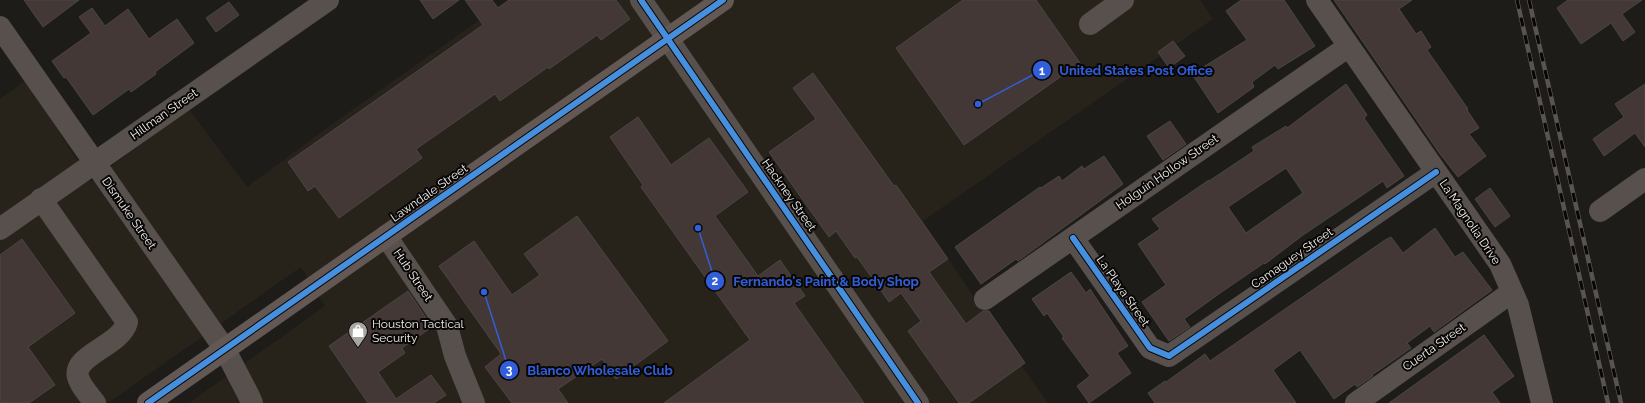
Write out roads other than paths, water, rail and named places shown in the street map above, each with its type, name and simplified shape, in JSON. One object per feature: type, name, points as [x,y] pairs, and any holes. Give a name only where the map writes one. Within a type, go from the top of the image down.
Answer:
[{"type":"main road","name":"Lawndale Street","points":[[148,403],[224,348],[723,0]]},
{"type":"street","name":"Hillman Street","points":[[0,228],[328,0]]},
{"type":"street","name":"Hackney Street","points":[[641,0],[918,403]]},
{"type":"street","points":[[1090,24],[1123,0]]},
{"type":"street","name":"La Magnolia Drive","points":[[1317,0],[1500,264],[1518,305],[1542,403]]},
{"type":"street","name":"Dismuke Street","points":[[0,27],[224,348],[250,396],[252,403]]},
{"type":"street","name":"Holguin Hollow Street","points":[[985,299],[1348,46]]},
{"type":"street","name":"Camaguey Street","points":[[1160,352],[1169,356],[1436,172]]},
{"type":"street","points":[[1600,211],[1645,180]]},
{"type":"street","points":[[41,199],[127,322],[125,329],[120,335],[81,362],[77,370],[78,378],[95,403]]},
{"type":"street","name":"Hub Street","points":[[386,236],[447,326],[455,356],[474,403]]},
{"type":"street","name":"La Playa Street","points":[[1073,238],[1150,348],[1160,352]]},
{"type":"street","name":"Cuerta Street","points":[[1356,403],[1512,292]]},
{"type":"railway","points":[[1517,0],[1608,403]]},
{"type":"railway","points":[[1529,0],[1621,403]]},
{"type":"place","name":"United States Post Office","points":[[978,104]]},
{"type":"place","name":"Fernando's Paint & Body Shop","points":[[698,228]]},
{"type":"place","name":"Blanco Wholesale Club","points":[[484,292]]},
{"type":"place","name":"Houston Tactical Security","points":[[358,348]]}]
